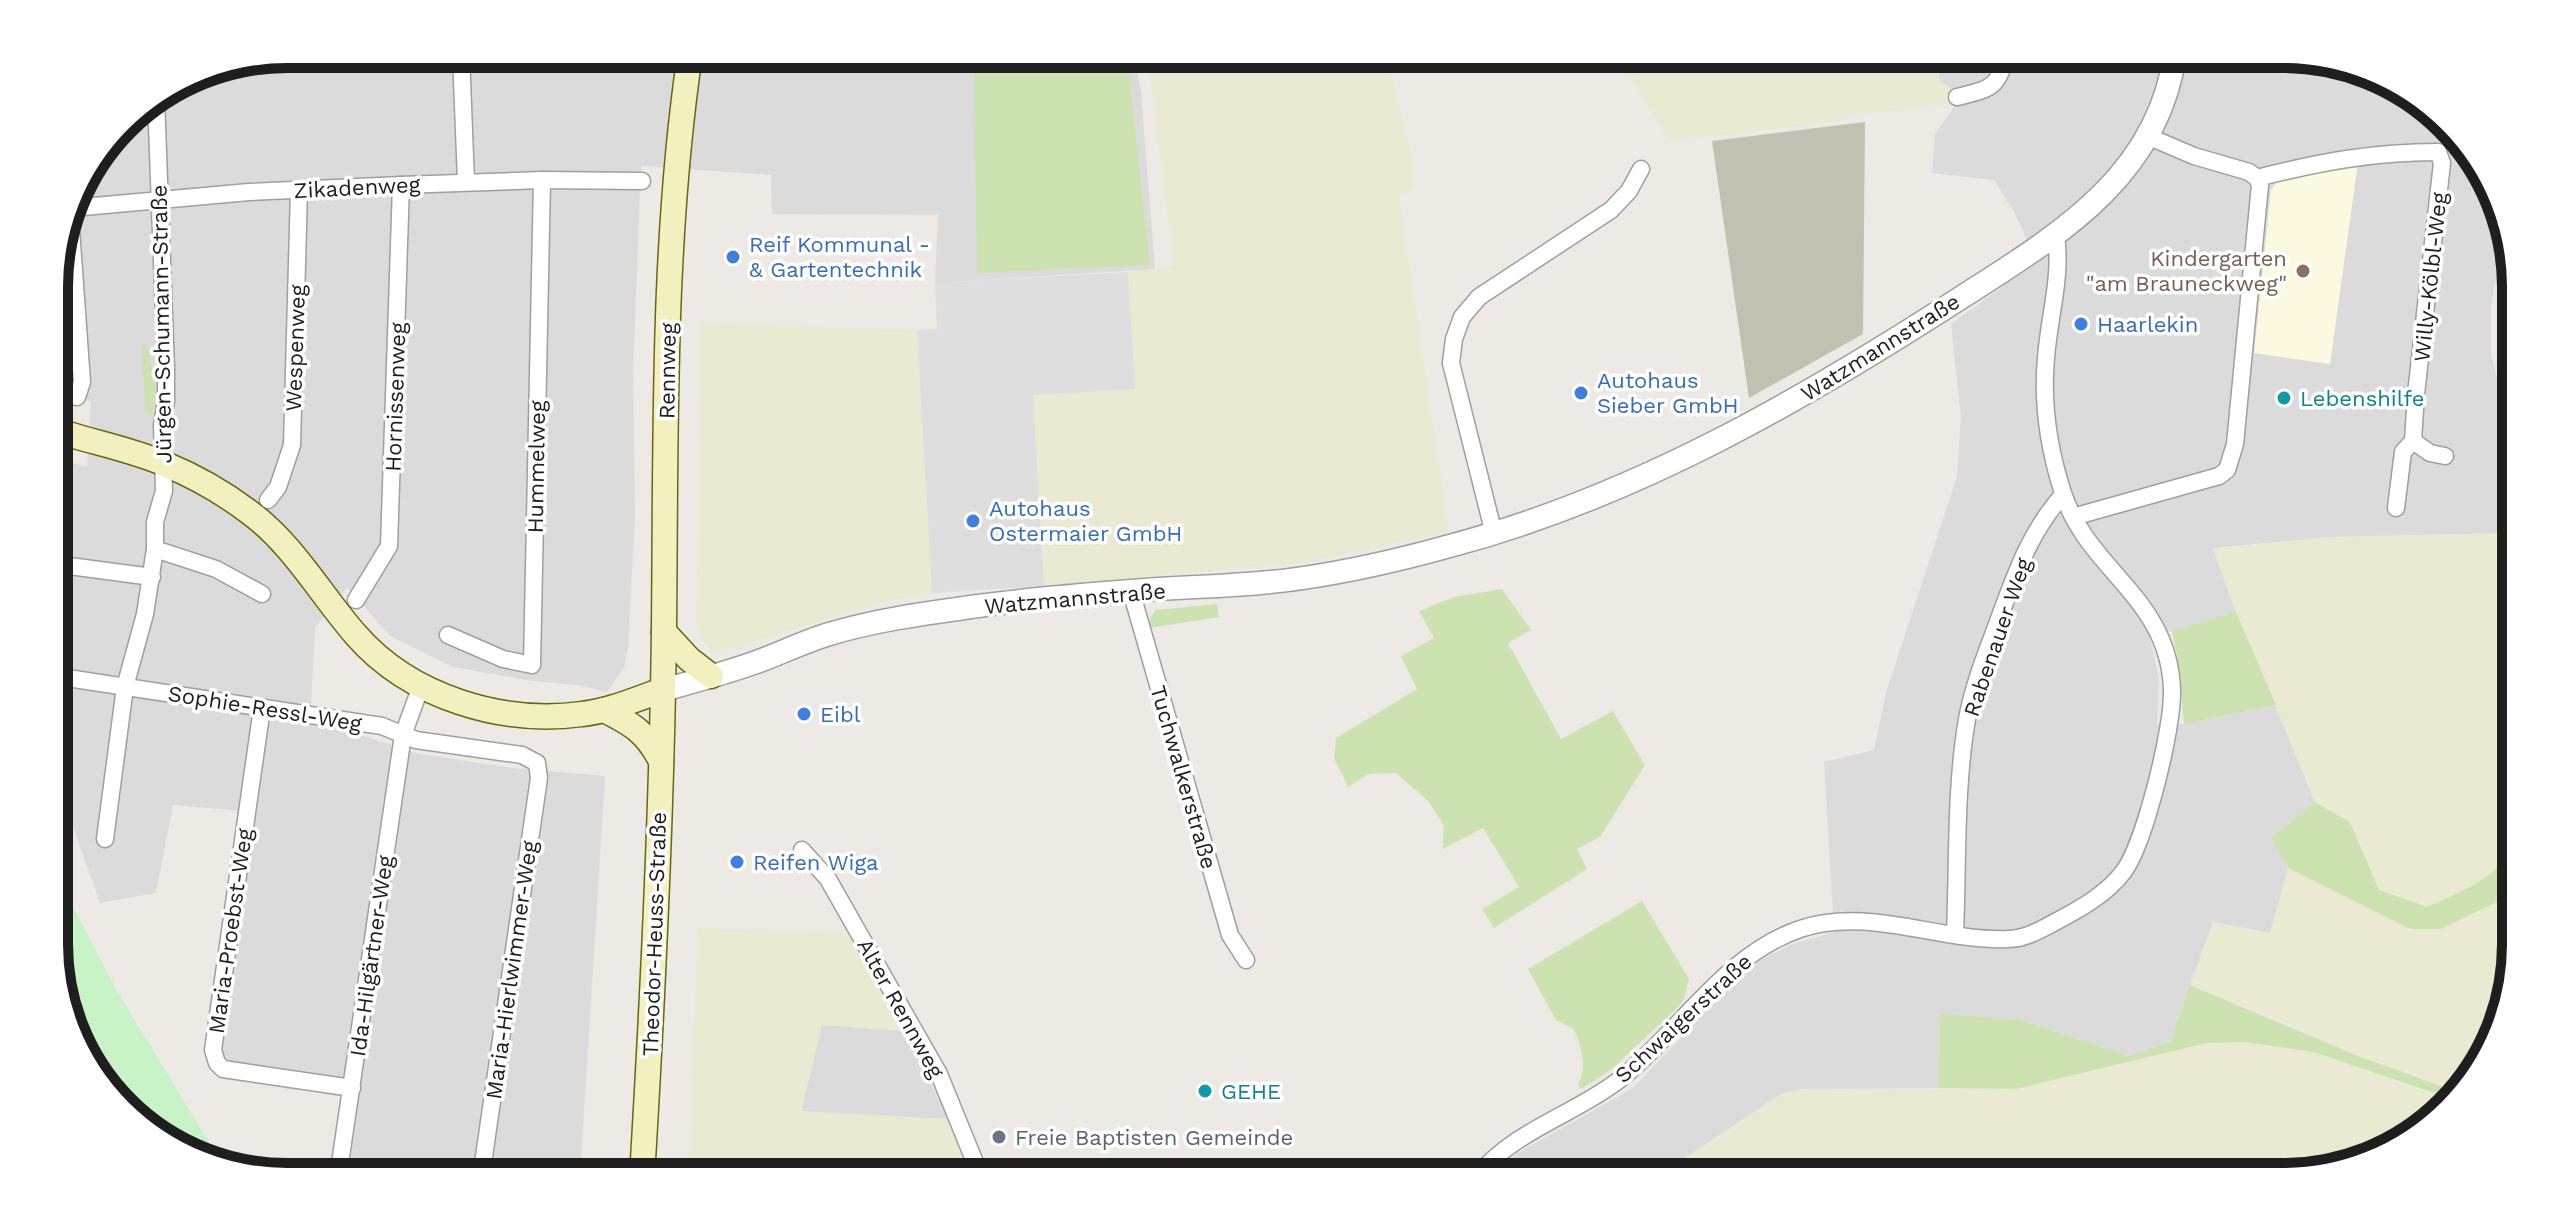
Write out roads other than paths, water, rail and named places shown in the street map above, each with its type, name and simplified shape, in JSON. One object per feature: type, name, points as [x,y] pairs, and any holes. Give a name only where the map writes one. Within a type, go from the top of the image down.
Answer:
[{"type":"main road","name":"Rennweg","points":[[663,690],[670,275],[679,131],[688,68]]},
{"type":"main road","points":[[68,434],[165,464],[216,490],[251,513],[293,554],[357,637],[397,673],[421,686],[469,704],[524,714],[580,715],[663,690]]},
{"type":"main road","points":[[664,632],[689,659],[711,676]]},
{"type":"main road","name":"Theodor-Heuss-Straße","points":[[643,1163],[653,990],[663,690]]},
{"type":"main road","points":[[604,710],[637,728],[661,761]]},
{"type":"street","points":[[462,68],[466,182]]},
{"type":"street","points":[[1957,97],[1988,89],[2003,68]]},
{"type":"street","name":"Watzmannstraße","points":[[663,690],[757,662],[826,635],[885,622],[979,606],[1303,578],[1397,560],[1494,534],[1613,490],[1735,434],[1942,310],[2056,236],[2115,182],[2147,136],[2173,68]]},
{"type":"street","name":"Jürgen-Schumann-Straße","points":[[125,687],[152,577],[155,522],[164,491],[162,425],[166,369],[156,111]]},
{"type":"street","points":[[2073,517],[2197,483],[2227,470],[2235,444],[2259,193],[2257,178],[2249,172],[2194,156],[2147,136]]},
{"type":"street","name":"Willy-Kölbl-Weg","points":[[2257,178],[2322,161],[2438,152],[2442,163],[2413,441]]},
{"type":"street","points":[[1494,534],[1451,363],[1454,339],[1462,317],[1479,297],[1611,210],[1629,191],[1641,169]]},
{"type":"street","name":"Zikadenweg","points":[[83,207],[401,185],[542,180],[642,181]]},
{"type":"street","name":"Hummelweg","points":[[448,635],[503,659],[532,665],[542,180]]},
{"type":"street","name":"Hornissenweg","points":[[356,600],[389,546],[401,185]]},
{"type":"street","name":"Wespenweg","points":[[268,500],[278,487],[292,445],[299,190]]},
{"type":"street","name":"Schwaigerstraße","points":[[1488,1163],[1513,1141],[1617,1082],[1736,965],[1774,941],[1802,929],[1857,922],[2005,940],[2019,938],[2091,901],[2124,871],[2154,790],[2169,728],[2171,672],[2159,633],[2148,613],[2091,544],[2063,495],[2049,433],[2045,390],[2045,361],[2059,269],[2056,236]]},
{"type":"street","points":[[68,395],[77,397],[82,382],[72,244]]},
{"type":"street","points":[[2396,508],[2403,452],[2413,441],[2430,453],[2445,456]]},
{"type":"street","name":"Rabenauer Weg","points":[[1955,933],[1961,767],[1974,689],[2032,537],[2063,495]]},
{"type":"street","points":[[155,549],[216,569],[262,594]]},
{"type":"street","points":[[68,566],[152,577]]},
{"type":"street","name":"Tuchwalkerstraße","points":[[1131,591],[1230,935],[1246,960]]},
{"type":"street","name":"Sophie-Ressl-Weg","points":[[74,679],[382,726],[416,740],[522,755],[537,763]]},
{"type":"street","points":[[403,735],[421,686]]},
{"type":"street","points":[[105,839],[125,687]]},
{"type":"street","name":"Maria-Proebst-Weg","points":[[262,708],[213,1050],[217,1063],[223,1069],[352,1088]]},
{"type":"street","name":"Ida-Hilgärtner-Weg","points":[[340,1163],[403,735]]},
{"type":"street","name":"Maria-Hierlwimmer-Weg","points":[[483,1163],[539,778],[537,763]]},
{"type":"street","name":"Alter Rennweg","points":[[802,850],[828,879],[939,1074],[975,1163]]},
{"type":"place","name":"Reif Kommunal - & Gartentechnik","points":[[733,257]]},
{"type":"place","name":"Kindergarten \"am Brauneckweg\"","points":[[2303,271]]},
{"type":"place","name":"Haarlekin","points":[[2081,324]]},
{"type":"place","name":"Autohaus Sieber GmbH","points":[[1581,393]]},
{"type":"place","name":"Lebenshilfe","points":[[2284,398]]},
{"type":"place","name":"Autohaus Ostermaier GmbH","points":[[973,521]]},
{"type":"place","name":"Eibl","points":[[804,714]]},
{"type":"place","name":"Reifen Wiga","points":[[737,862]]},
{"type":"place","name":"GEHE","points":[[1205,1091]]},
{"type":"place","name":"Freie Baptisten Gemeinde","points":[[999,1137]]}]
